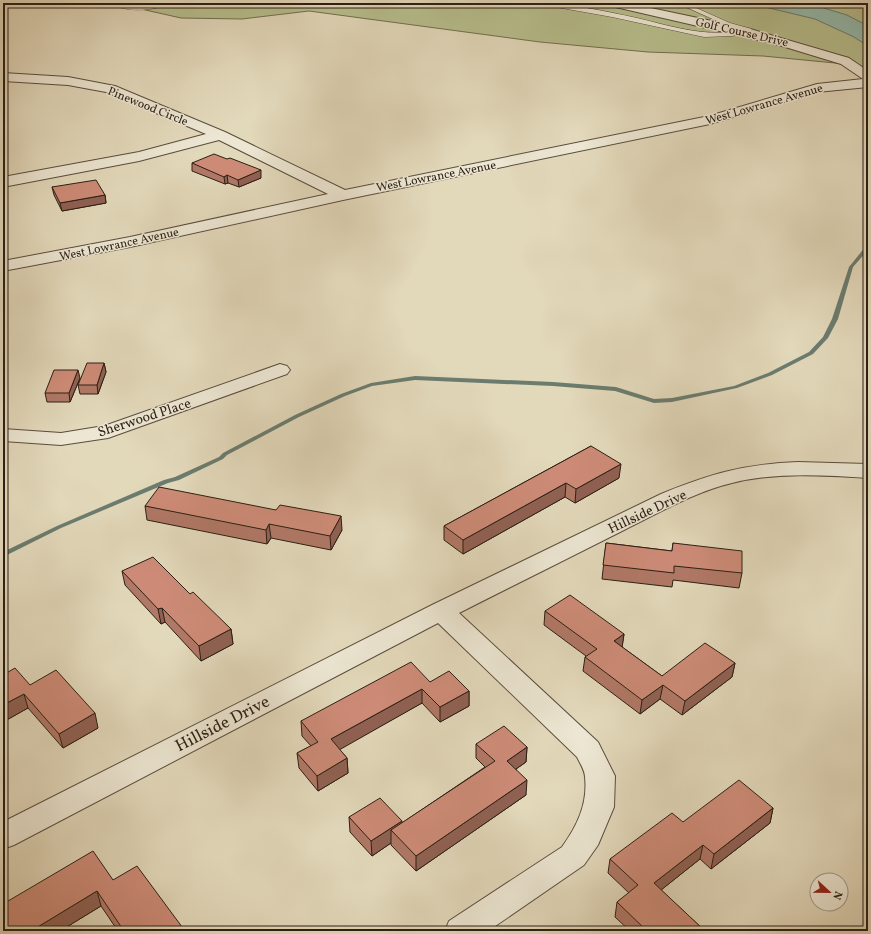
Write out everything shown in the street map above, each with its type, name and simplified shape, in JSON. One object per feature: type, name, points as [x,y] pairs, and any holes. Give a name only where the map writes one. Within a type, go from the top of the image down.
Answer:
[{"type":"street","name":"Golf Course Drive","points":[[611,3],[746,32],[810,50],[845,62],[868,77]]},
{"type":"street","name":"Pinewood Circle","points":[[3,77],[68,81],[110,89],[220,135],[343,195]]},
{"type":"street","name":"West Lowrance Avenue","points":[[3,266],[130,242],[343,195],[738,114],[811,90],[835,85],[868,83]]},
{"type":"street","name":"Pinewood Circle","points":[[3,182],[119,162],[175,149],[220,135]]},
{"type":"street","name":"Sherwood Place","points":[[3,436],[61,439],[108,432],[280,370]]},
{"type":"street","name":"Hillside Drive","points":[[3,836],[441,611],[669,499],[702,485],[728,477],[789,469],[868,471]]},
{"type":"street","points":[[441,611],[588,750],[600,776],[599,807],[587,836],[573,856],[461,931]]},
{"type":"lane","points":[[114,3],[118,5],[141,7],[166,3]]},
{"type":"lane","points":[[538,3],[578,8],[694,33],[723,35],[746,32],[749,29],[728,24],[680,3]]},
{"type":"green space","points":[[114,3],[868,3],[868,68],[835,63],[763,56],[648,52],[540,42],[309,11],[242,19],[181,18]]},
{"type":"shaded area","points":[[756,3],[807,3],[847,15],[868,26],[868,46],[854,37],[815,19],[769,8]]},
{"type":"building","points":[[214,154],[227,159],[230,158],[261,170],[238,180],[227,175],[224,177],[192,163]]},
{"type":"building","points":[[96,180],[105,195],[60,203],[52,187]]},
{"type":"building","points":[[87,363],[104,363],[97,385],[78,385]]},
{"type":"building","points":[[54,370],[78,370],[69,393],[45,393]]},
{"type":"building","points":[[591,446],[621,464],[576,489],[566,483],[463,540],[444,526]]},
{"type":"building","points":[[159,487],[276,510],[280,505],[341,516],[330,536],[269,524],[266,530],[145,506]]},
{"type":"building","points":[[606,543],[672,551],[673,543],[742,551],[742,573],[674,566],[674,573],[603,565]]},
{"type":"building","points":[[153,557],[190,594],[193,592],[231,629],[199,646],[162,608],[158,609],[122,571]]},
{"type":"building","points":[[570,595],[624,634],[614,641],[662,676],[705,643],[735,663],[685,701],[663,685],[642,700],[585,657],[597,649],[545,611]]},
{"type":"building","points":[[411,662],[430,682],[449,671],[469,691],[440,707],[422,689],[331,739],[347,758],[317,776],[297,753],[318,742],[301,721]]},
{"type":"building","points":[[15,668],[30,685],[56,670],[95,713],[59,734],[24,694],[3,705],[3,675]]},
{"type":"building","points":[[504,726],[527,747],[507,761],[527,780],[416,856],[391,830],[495,761],[476,744]]},
{"type":"building","points":[[739,780],[773,808],[714,854],[703,845],[654,883],[705,931],[647,931],[617,902],[638,885],[610,859],[672,813],[683,822]]},
{"type":"building","points":[[380,798],[402,821],[371,841],[349,817]]},
{"type":"building","points":[[93,851],[113,880],[137,866],[185,931],[124,931],[97,891],[31,931],[5,931],[3,928],[3,904]]},
{"type":"waterway","points":[[3,555],[59,527],[166,481],[177,479],[221,458],[225,454],[297,416],[343,395],[371,385],[415,378],[553,384],[616,389],[654,401],[672,400],[735,387],[770,374],[811,353],[825,338],[835,319],[851,267],[868,247]]}]
